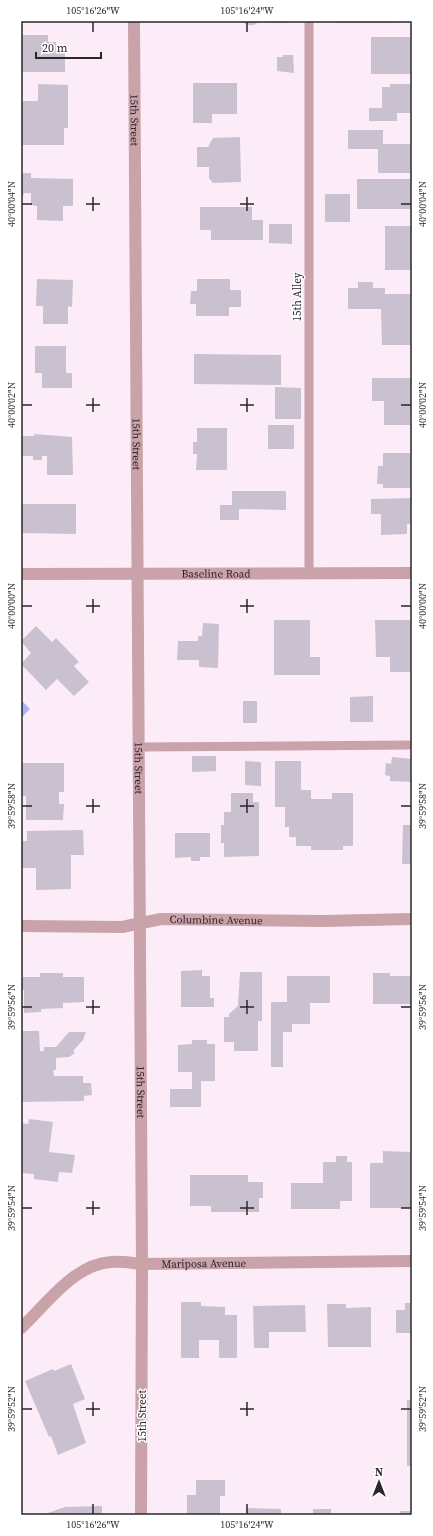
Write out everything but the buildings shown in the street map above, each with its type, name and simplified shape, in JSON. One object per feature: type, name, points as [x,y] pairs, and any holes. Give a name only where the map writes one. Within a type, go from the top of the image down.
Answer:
[{"type":"street","name":"15th Street","points":[[134,21],[142,1264],[141,1515]]},
{"type":"street","name":"Baseline Road","points":[[21,574],[412,573]]},
{"type":"street","name":"Columbine Avenue","points":[[21,926],[122,927],[139,925],[161,919],[323,921],[412,920]]},
{"type":"street","name":"Mariposa Avenue","points":[[21,1328],[44,1306],[65,1282],[92,1266],[110,1262],[142,1264],[412,1260]]},
{"type":"lane","name":"15th Alley","points":[[309,21],[309,574]]},
{"type":"lane","points":[[138,747],[412,745]]},
{"type":"water","points":[[21,700],[30,709],[21,718]]}]
